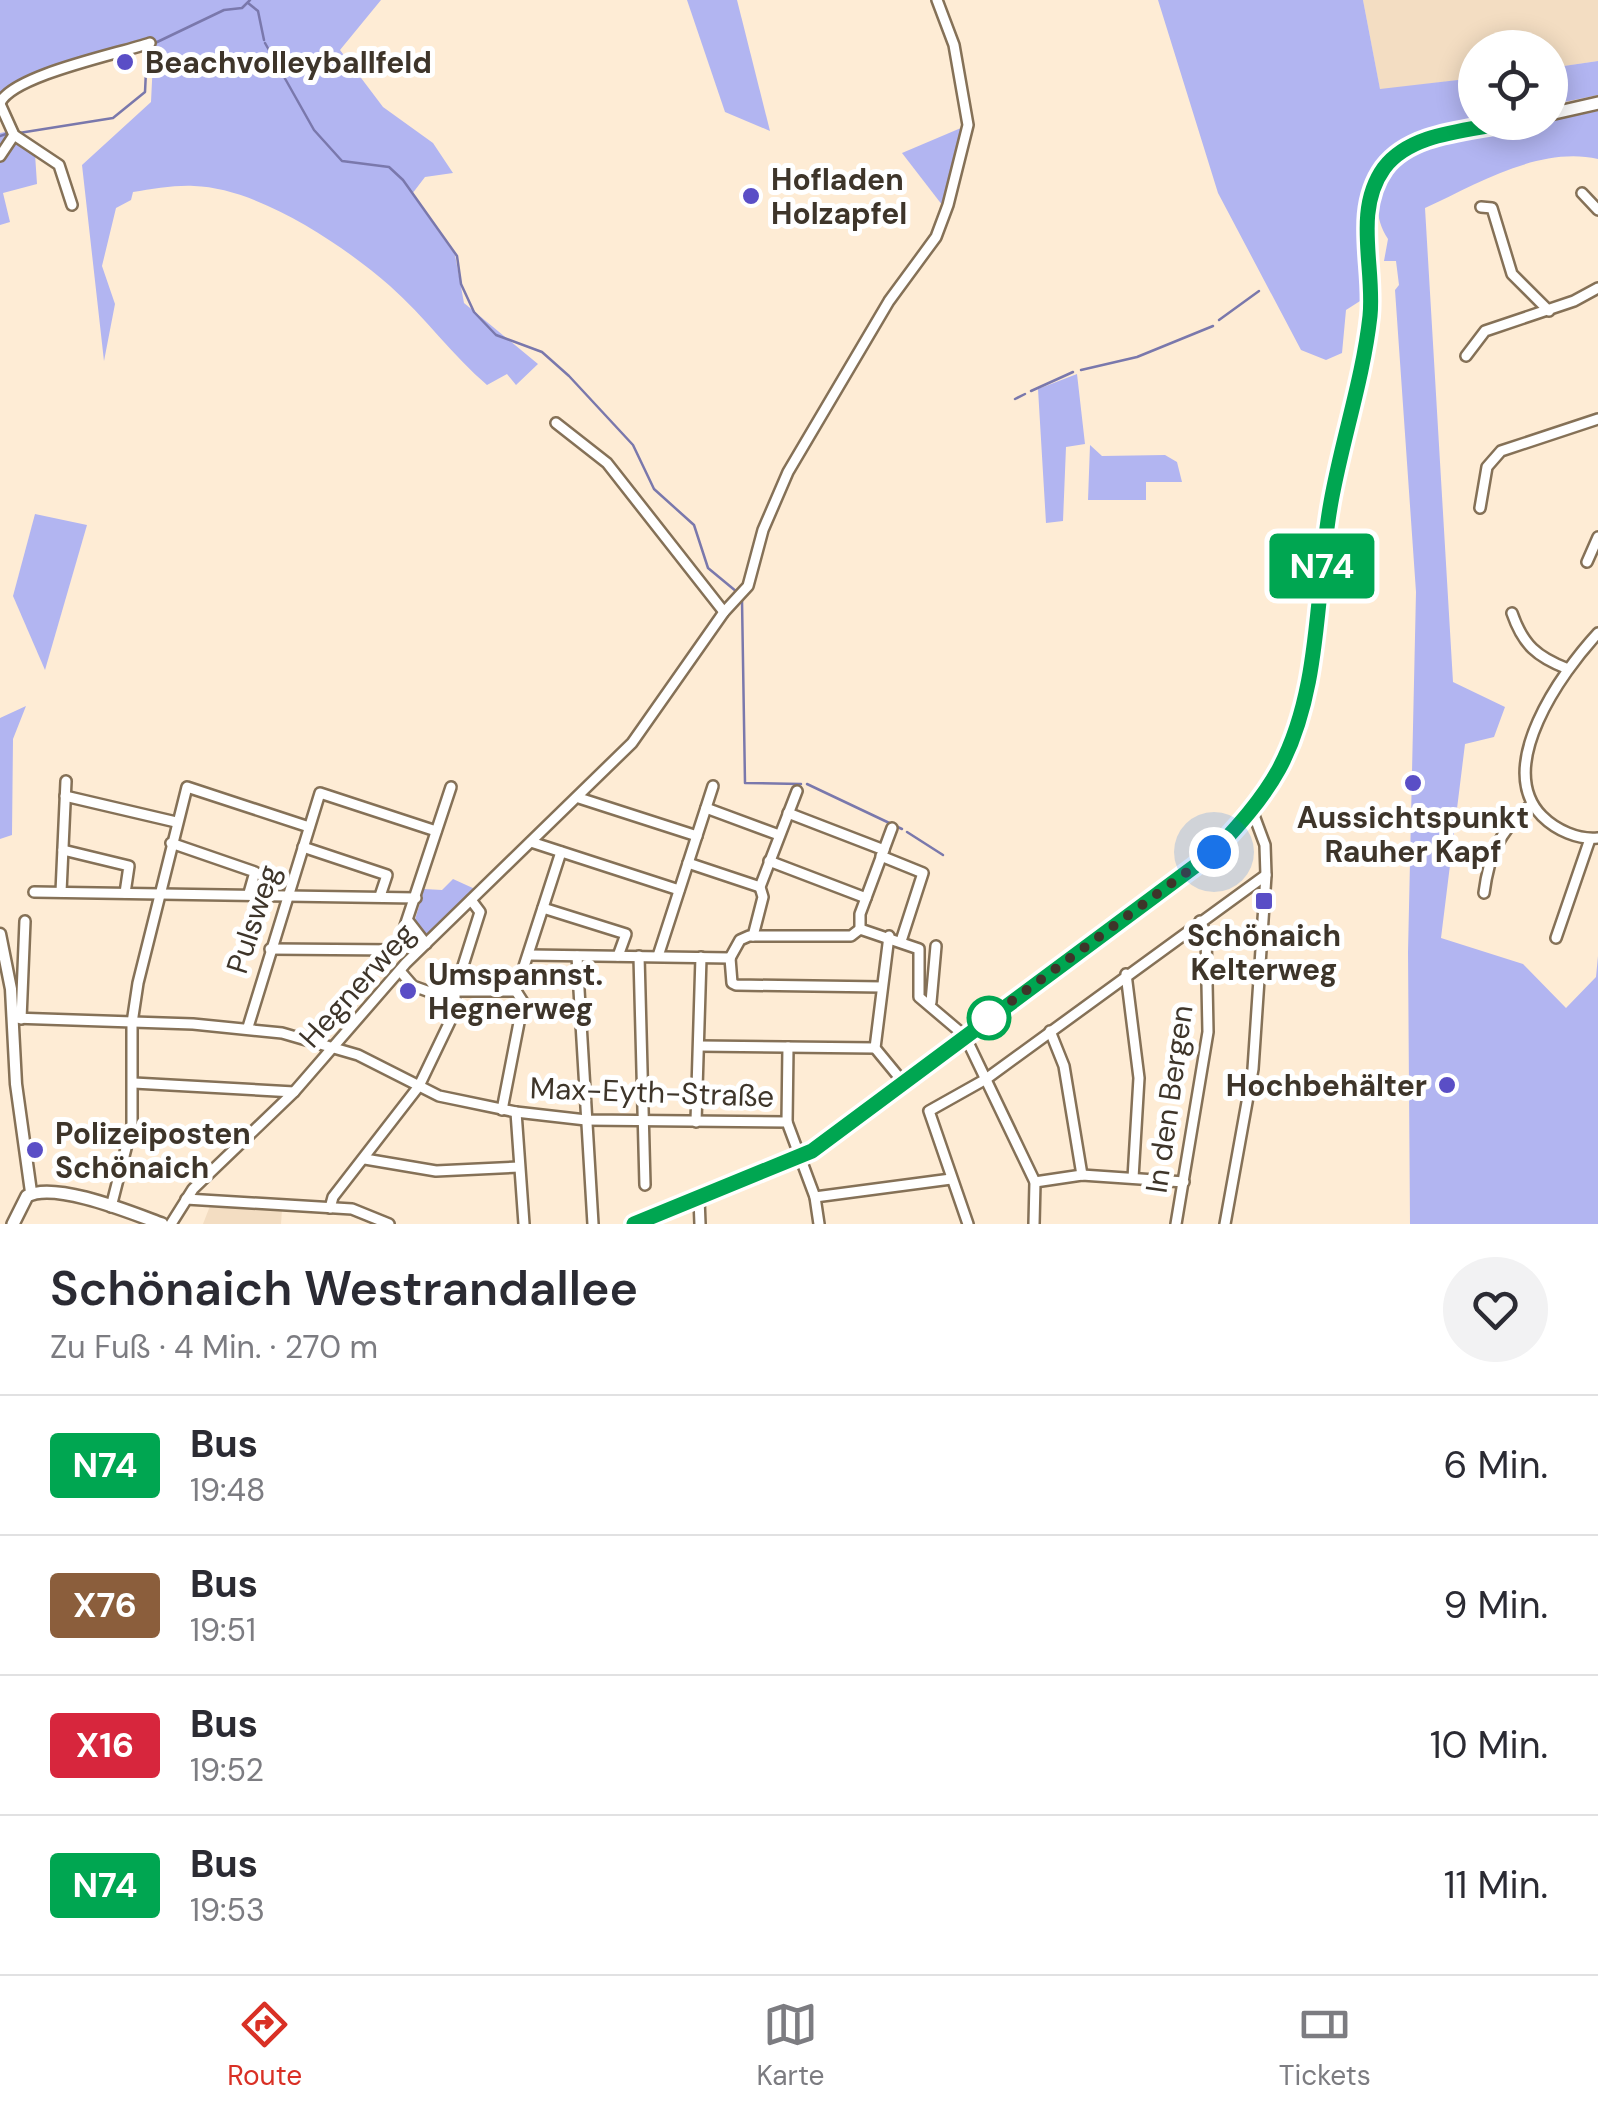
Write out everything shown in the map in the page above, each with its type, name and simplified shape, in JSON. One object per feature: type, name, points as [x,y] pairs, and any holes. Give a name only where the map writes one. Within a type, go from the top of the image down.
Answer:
[{"type":"main road","points":[[1568,110],[1598,103]]},
{"type":"main road","points":[[640,1223],[802,1156],[1214,852],[1252,810],[1280,768],[1302,707],[1330,510],[1370,316],[1369,202],[1389,159],[1426,140],[1458,133]]},
{"type":"main road","points":[[13,1224],[31,1192],[47,1191],[162,1224]]},
{"type":"street","name":"Hegnerweg","points":[[171,1224],[186,1198],[294,1092],[400,970],[579,798],[643,729],[724,612],[748,586],[758,545],[788,472],[889,301],[936,237],[948,205],[968,125],[954,44],[937,0]]},
{"type":"street","points":[[72,204],[58,165],[14,136],[0,103],[5,94],[30,80],[150,43]]},
{"type":"street","points":[[0,156],[14,136]]},
{"type":"street","points":[[1582,193],[1598,210]]},
{"type":"street","points":[[1481,207],[1492,208],[1495,231],[1512,274],[1549,311]]},
{"type":"street","points":[[1466,356],[1485,331],[1549,311],[1598,288]]},
{"type":"street","points":[[1480,508],[1487,467],[1501,451],[1598,419]]},
{"type":"street","points":[[556,423],[608,463],[659,535],[724,612]]},
{"type":"street","points":[[1587,562],[1598,537]]},
{"type":"street","points":[[1512,613],[1524,642],[1541,658],[1568,669]]},
{"type":"street","points":[[1556,938],[1594,838],[1550,825],[1531,804],[1525,763],[1546,705],[1568,669],[1598,633]]},
{"type":"street","points":[[61,892],[66,781]]},
{"type":"street","points":[[658,956],[713,786]]},
{"type":"street","points":[[111,1207],[130,1134],[134,1083],[132,1023],[186,787],[309,828]]},
{"type":"street","points":[[270,949],[394,951],[400,947],[451,787]]},
{"type":"street","points":[[753,936],[763,897],[760,888],[797,791]]},
{"type":"street","name":"Pulsweg","points":[[248,1027],[320,793],[436,831]]},
{"type":"street","points":[[65,796],[176,822]]},
{"type":"street","points":[[579,798],[696,836]]},
{"type":"street","points":[[1484,893],[1488,863],[1498,838],[1531,804]]},
{"type":"street","points":[[706,808],[779,835]]},
{"type":"street","points":[[1225,1224],[1252,1069],[1266,874],[1266,845],[1252,810]]},
{"type":"street","points":[[788,814],[923,873],[901,941]]},
{"type":"street","points":[[882,988],[736,985],[732,983],[730,958],[740,940],[753,936],[851,936],[860,929],[866,898],[892,828]]},
{"type":"street","points":[[532,842],[679,890]]},
{"type":"street","points":[[172,843],[256,872],[249,893]]},
{"type":"street","points":[[303,847],[387,874],[380,896]]},
{"type":"street","points":[[62,850],[128,866],[125,892]]},
{"type":"street","points":[[516,991],[561,852]]},
{"type":"street","points":[[770,861],[866,898]]},
{"type":"street","points":[[688,862],[760,888]]},
{"type":"street","points":[[968,1224],[928,1114],[986,1080],[1266,874]]},
{"type":"street","points":[[34,892],[416,898]]},
{"type":"street","points":[[330,1208],[333,1197],[419,1086],[454,1011],[455,991],[480,912],[471,900]]},
{"type":"street","points":[[543,908],[626,934],[618,956]]},
{"type":"street","points":[[24,921],[16,1084],[31,1192]]},
{"type":"street","points":[[409,922],[426,944]]},
{"type":"street","name":"In den Bergen","points":[[1176,1224],[1208,1032],[1206,934],[1200,922]]},
{"type":"street","points":[[860,929],[919,949],[918,989],[923,1004],[965,1036],[1034,1182],[1034,1224]]},
{"type":"street","points":[[0,934],[17,1019]]},
{"type":"street","points":[[888,936],[875,1048],[902,1082]]},
{"type":"street","points":[[931,1002],[936,946]]},
{"type":"street","points":[[528,955],[730,958]]},
{"type":"street","points":[[577,956],[593,1224]]},
{"type":"street","points":[[640,956],[641,1120],[646,1185]]},
{"type":"street","points":[[696,1122],[701,958]]},
{"type":"street","points":[[400,970],[419,989],[516,991]]},
{"type":"street","points":[[1126,974],[1140,1078],[1134,1178]]},
{"type":"street","points":[[502,1110],[523,1002],[516,991]]},
{"type":"street","points":[[0,1018],[17,1019]]},
{"type":"street","name":"Max-Eyth-Straße","points":[[17,1019],[248,1027],[335,1047],[382,1065],[438,1096],[516,1112],[586,1120],[788,1122],[815,1196],[820,1224]]},
{"type":"street","points":[[1050,1031],[1064,1066],[1082,1174]]},
{"type":"street","points":[[698,1046],[875,1048]]},
{"type":"street","points":[[788,1047],[788,1122]]},
{"type":"street","points":[[134,1083],[294,1092]]},
{"type":"street","points":[[516,1112],[524,1224]]},
{"type":"street","points":[[365,1159],[436,1170],[519,1166]]},
{"type":"street","points":[[1034,1182],[1082,1174],[1184,1182]]},
{"type":"street","points":[[815,1196],[951,1179]]},
{"type":"street","points":[[186,1198],[364,1212],[389,1224]]},
{"type":"street","points":[[699,1198],[700,1224]]},
{"type":"shaded area","points":[[0,0],[381,0],[340,50],[383,107],[433,143],[453,173],[425,177],[412,194],[455,255],[464,303],[538,364],[516,385],[507,374],[487,385],[390,286],[349,253],[272,208],[219,189],[187,186],[133,192],[131,200],[116,208],[102,266],[115,304],[104,361],[82,165],[151,102],[154,40],[73,63],[0,95]]},
{"type":"shaded area","points":[[687,0],[737,0],[770,131],[725,112]]},
{"type":"shaded area","points":[[1158,0],[1363,0],[1380,89],[1458,80],[1458,123],[1413,135],[1396,146],[1384,163],[1371,206],[1371,294],[1346,310],[1342,353],[1326,360],[1301,350],[1218,193]]},
{"type":"shaded area","points":[[1363,0],[1598,0],[1598,61],[1568,65],[1568,30],[1458,30],[1458,80],[1380,90]]},
{"type":"shaded area","points":[[1598,61],[1598,95],[1568,101],[1568,65]]},
{"type":"shaded area","points":[[1598,111],[1598,159],[1576,156],[1531,162],[1425,208],[1453,682],[1505,707],[1494,737],[1465,744],[1441,938],[1523,964],[1566,1008],[1596,977],[1598,956],[1598,1224],[1410,1224],[1408,952],[1416,592],[1395,290],[1399,285],[1396,261],[1384,261],[1388,239],[1378,212],[1379,199],[1388,175],[1419,146],[1458,138],[1568,140],[1568,117]]},
{"type":"shaded area","points":[[968,125],[946,210],[902,153]]},
{"type":"shaded area","points":[[5,132],[35,154],[37,184],[3,193],[10,222],[0,225],[0,133]]},
{"type":"shaded area","points":[[1077,374],[1085,444],[1066,447],[1063,521],[1046,523],[1038,389]]},
{"type":"shaded area","points":[[1090,445],[1102,456],[1165,455],[1177,462],[1182,482],[1146,482],[1146,500],[1088,500]]},
{"type":"shaded area","points":[[35,514],[87,525],[45,670],[13,596]]},
{"type":"shaded area","points":[[26,706],[13,739],[12,835],[0,839],[0,718]]},
{"type":"shaded area","points":[[453,879],[475,889],[428,935],[414,923],[424,889],[442,890]]},
{"type":"shaded area","points":[[210,1206],[282,1210],[281,1224],[203,1224]]},
{"type":"waterway","points":[[153,44],[224,10],[242,8],[250,0]]},
{"type":"waterway","points":[[248,3],[258,11],[264,40]]},
{"type":"waterway","points":[[265,43],[314,130],[342,161],[389,167],[403,180],[457,256],[461,284],[474,312],[496,335],[542,352],[569,376],[633,445],[654,489],[694,525],[708,568],[737,592]]},
{"type":"waterway","points":[[19,133],[113,118],[145,92],[147,50]]},
{"type":"waterway","points":[[0,136],[9,133]]},
{"type":"waterway","points":[[1219,320],[1259,291]]},
{"type":"waterway","points":[[1081,370],[1137,357],[1213,326]]},
{"type":"waterway","points":[[1031,391],[1073,372]]},
{"type":"waterway","points":[[1015,399],[1025,394]]},
{"type":"waterway","points":[[742,600],[745,783],[801,784]]},
{"type":"waterway","points":[[807,784],[902,829]]},
{"type":"waterway","points":[[907,832],[943,855]]},
{"type":"bus line","name":"N74","points":[[634,1224],[812,1151],[1214,852],[1252,810],[1280,768],[1302,707],[1330,510],[1370,316],[1367,230],[1372,188],[1389,162],[1404,150],[1458,132]]},
{"type":"place","name":"Beachvolleyballfeld","points":[[125,62]]},
{"type":"place","name":"Hofladen Holzapfel","points":[[751,196]]},
{"type":"place","name":"Aussichtspunkt Rauher Kapf","points":[[1413,783]]},
{"type":"place","name":"Schönaich Kelterweg","points":[[1264,901]]},
{"type":"place","name":"Umspannst. Hegnerweg","points":[[408,991]]},
{"type":"place","name":"Hochbehälter","points":[[1447,1085]]},
{"type":"place","name":"Polizeiposten Schönaich","points":[[35,1150]]},
{"type":"route","points":[[989,1018],[986,1020],[1214,852]]}]
